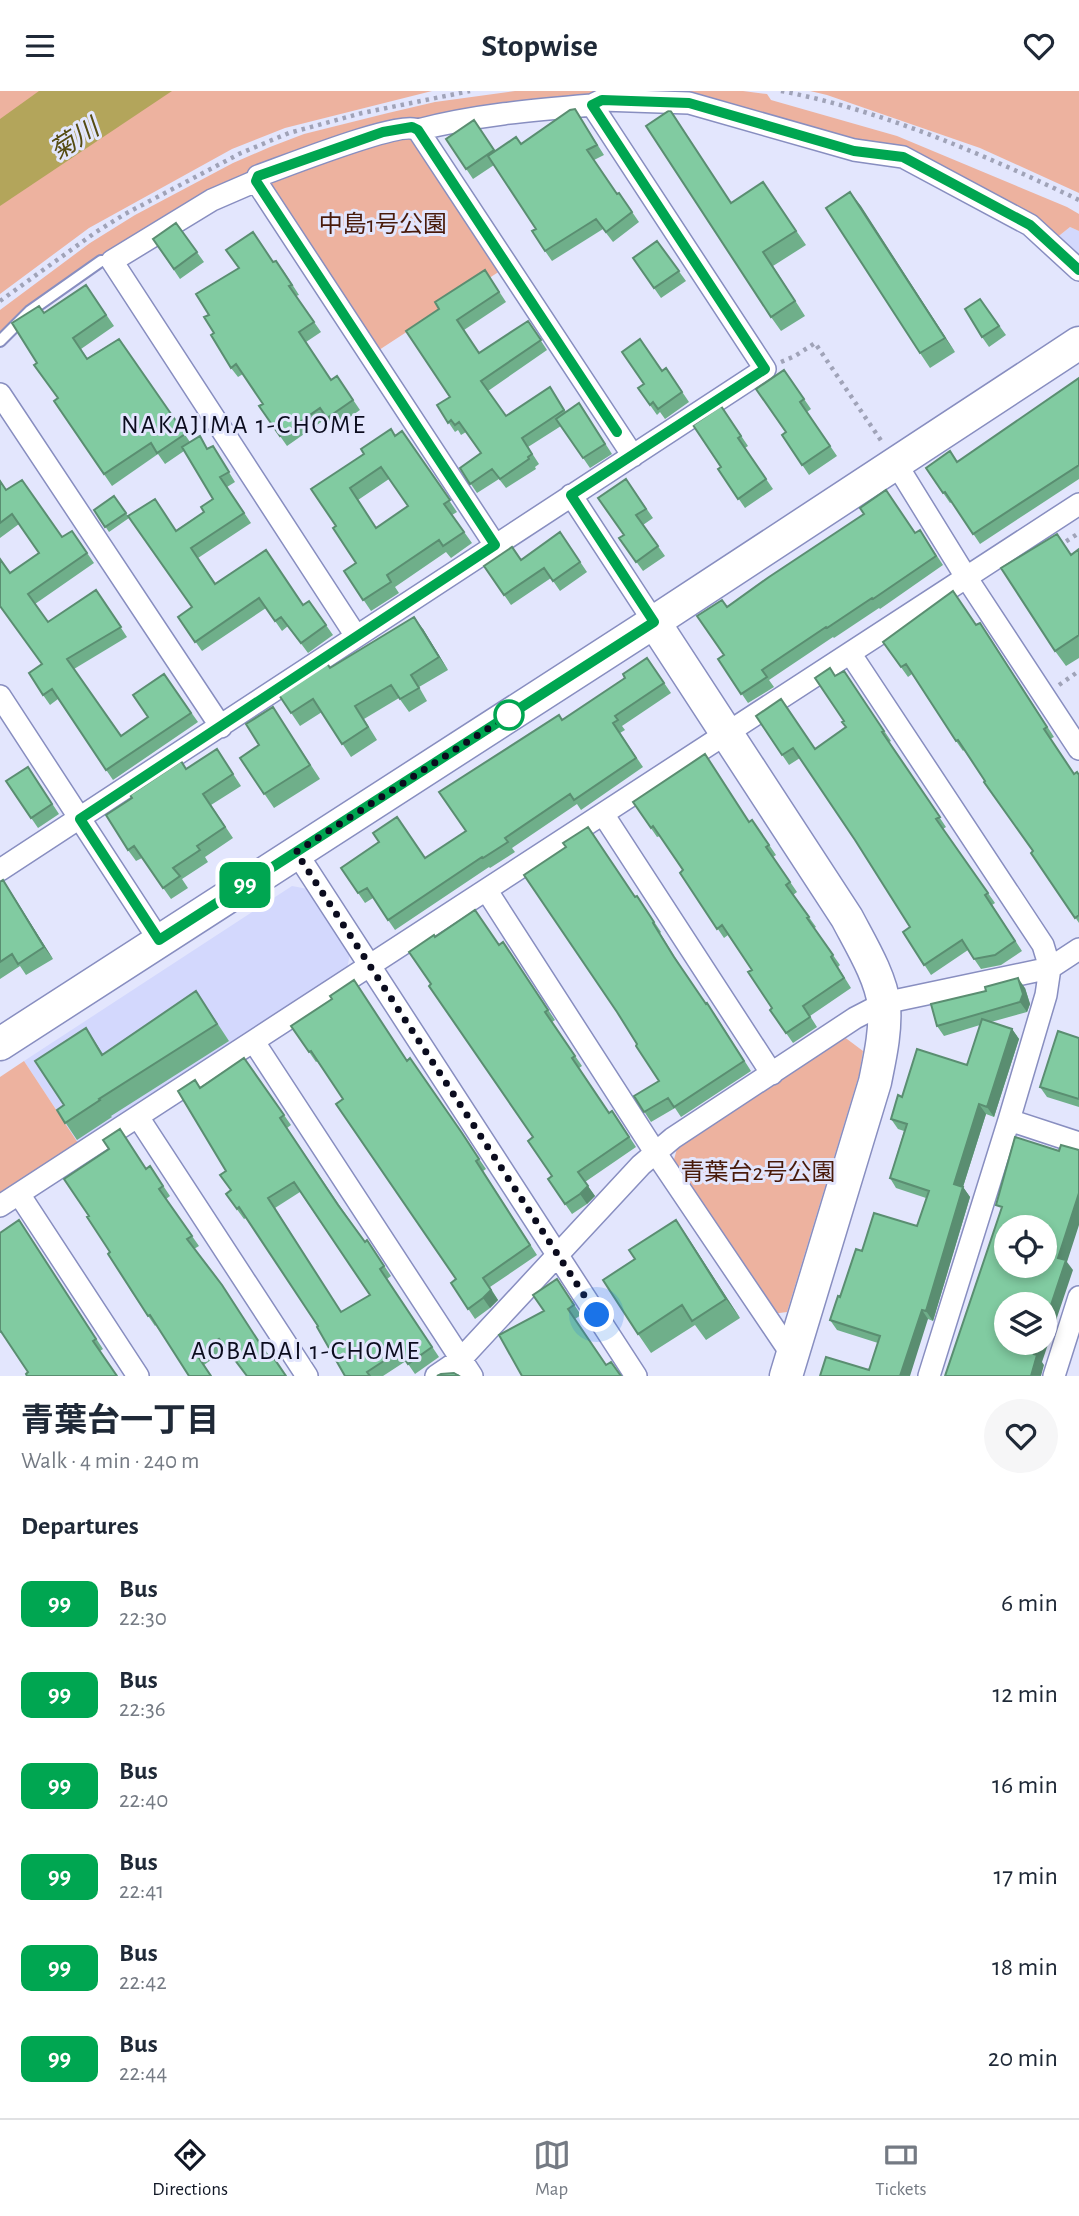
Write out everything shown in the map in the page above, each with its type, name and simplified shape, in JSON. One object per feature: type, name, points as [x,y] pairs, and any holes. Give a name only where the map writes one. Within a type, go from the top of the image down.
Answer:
[{"type":"street","points":[[418,130],[510,112],[592,105],[602,100],[689,103],[854,151],[903,157],[1030,225],[1079,270]]},
{"type":"street","points":[[0,870],[765,369],[592,105]]},
{"type":"street","points":[[356,636],[112,261],[212,199],[256,181],[258,176],[383,132],[412,127],[418,130],[632,456]]},
{"type":"street","points":[[256,181],[495,545]]},
{"type":"street","points":[[0,1044],[654,622],[1079,343]]},
{"type":"street","points":[[0,394],[221,727]]},
{"type":"street","points":[[895,462],[966,577],[1079,749]]},
{"type":"street","points":[[571,495],[846,918],[870,963],[884,1003],[883,1041],[876,1082],[789,1365]]},
{"type":"street","points":[[0,1206],[1079,504]]},
{"type":"street","points":[[850,653],[1043,945],[1050,968],[1046,995],[1009,1121],[929,1376]]},
{"type":"street","points":[[0,696],[159,940]]},
{"type":"street","points":[[603,814],[772,1074]]},
{"type":"street","points":[[296,852],[636,1376]]},
{"type":"street","points":[[487,891],[789,1365]]},
{"type":"street","points":[[436,1376],[466,1368],[558,1255],[655,1152],[673,1138],[855,1018],[884,1003],[1050,968],[1079,949]]},
{"type":"street","points":[[254,1042],[466,1368]]},
{"type":"street","points":[[138,1117],[307,1376]]},
{"type":"street","points":[[1009,1121],[1079,1143]]},
{"type":"street","points":[[19,1194],[138,1376]]},
{"type":"street","points":[[1054,1376],[1079,1300]]},
{"type":"lane","points":[[0,341],[30,311],[102,261],[112,261]]},
{"type":"path","points":[[781,91],[844,107],[959,147],[1079,200]]},
{"type":"path","points":[[765,369],[795,356],[815,343],[895,462]]},
{"type":"path","points":[[1050,552],[1079,533]]},
{"type":"shaded area","points":[[1070,227],[1079,231],[1079,262],[1055,239]]},
{"type":"shaded area","points":[[292,886],[308,889],[350,953],[347,970],[78,1143],[24,1061]]},
{"type":"green space","points":[[0,91],[432,91],[285,128],[232,149],[89,228],[0,294]]},
{"type":"green space","points":[[515,91],[743,91],[767,94],[771,100],[897,136],[1067,207],[1079,214],[1079,231],[1070,227],[1055,239],[904,154],[688,99],[510,105],[199,199],[103,255],[24,309],[0,334],[0,310],[90,243],[135,215],[233,163],[304,134],[435,102]]},
{"type":"green space","points":[[810,91],[1079,91],[1079,193],[980,148]]},
{"type":"green space","name":"中島1号公園","points":[[409,131],[500,271],[379,350],[266,177]]},
{"type":"green space","name":"青葉台2号公園","points":[[843,1036],[863,1051],[859,1075],[787,1312],[772,1314],[673,1163],[678,1145]]},
{"type":"green space","points":[[24,1061],[78,1143],[0,1194],[0,1077]]},
{"type":"water","name":"菊川","points":[[39,91],[172,91],[0,206],[0,119]]},
{"type":"building","points":[[575,109],[597,145],[587,150],[632,212],[606,232],[596,219],[545,251],[532,231],[536,229],[488,156],[516,137],[521,144]]},
{"type":"building","points":[[670,110],[731,203],[763,182],[796,231],[763,252],[795,301],[771,317],[646,126]]},
{"type":"building","points":[[474,120],[494,150],[466,169],[446,139]]},
{"type":"building","points":[[850,192],[945,338],[920,353],[826,208]]},
{"type":"building","points":[[176,223],[197,252],[174,269],[153,239]]},
{"type":"building","points":[[253,232],[273,262],[276,261],[292,285],[289,286],[314,322],[299,332],[331,380],[337,376],[353,400],[327,418],[320,408],[280,436],[259,406],[263,404],[236,364],[231,368],[211,335],[214,333],[204,317],[209,315],[196,294],[239,268],[226,250]]},
{"type":"building","points":[[657,241],[679,271],[654,288],[633,258]]},
{"type":"building","points":[[485,270],[499,292],[457,320],[479,353],[528,321],[541,340],[481,381],[506,416],[550,387],[564,410],[522,438],[532,454],[529,459],[500,479],[492,469],[470,484],[460,468],[481,453],[459,422],[455,425],[451,420],[448,423],[437,405],[450,397],[406,331],[439,309],[435,302]]},
{"type":"building","points":[[86,285],[106,315],[73,338],[87,359],[119,339],[185,434],[157,453],[151,443],[104,474],[54,401],[58,398],[34,365],[37,363],[12,323],[39,306],[44,313]]},
{"type":"building","points":[[980,299],[999,326],[982,337],[965,309]]},
{"type":"building","points":[[640,339],[662,371],[666,368],[682,392],[658,409],[653,402],[650,405],[638,388],[644,384],[622,352]]},
{"type":"building","points":[[784,370],[804,399],[800,402],[830,446],[802,465],[782,435],[786,432],[756,389]]},
{"type":"building","points":[[1079,378],[1079,465],[973,534],[926,468],[950,451],[957,462]]},
{"type":"building","points":[[579,403],[605,444],[583,458],[556,419]]},
{"type":"building","points":[[721,406],[741,436],[738,438],[766,479],[738,499],[718,469],[721,467],[693,425]]},
{"type":"building","points":[[391,429],[395,436],[402,431],[450,500],[444,504],[464,532],[443,546],[439,540],[387,575],[391,582],[363,600],[344,571],[356,563],[333,528],[336,526],[311,489],[364,454],[361,449]],"holes":[[[381,467],[408,506],[376,528],[350,488]]]},
{"type":"building","points":[[200,436],[207,449],[213,446],[229,472],[220,477],[244,513],[191,548],[215,584],[266,550],[303,605],[309,601],[326,625],[301,643],[281,617],[275,621],[259,598],[195,642],[178,617],[192,607],[128,516],[155,499],[176,531],[204,512],[201,507],[213,499],[182,447]]},
{"type":"building","points":[[626,479],[646,509],[636,515],[658,546],[636,562],[619,538],[624,535],[598,498]]},
{"type":"building","points":[[22,480],[62,537],[72,531],[87,553],[28,594],[48,622],[96,590],[121,627],[67,659],[121,736],[148,717],[133,695],[164,674],[191,713],[106,770],[52,689],[43,695],[29,673],[42,664],[0,606],[0,559],[10,573],[39,553],[12,514],[0,523],[0,481],[6,490]]},
{"type":"building","points":[[886,490],[915,533],[920,530],[936,556],[762,670],[767,677],[741,694],[718,659],[724,655],[697,616],[722,600],[727,607],[864,514],[860,508]]},
{"type":"building","points":[[114,496],[126,513],[105,527],[94,510]]},
{"type":"building","points":[[560,532],[580,562],[553,581],[544,568],[504,595],[484,566],[512,547],[521,560]]},
{"type":"building","points":[[1057,534],[1071,555],[1079,549],[1079,635],[1055,651],[1001,568]]},
{"type":"building","points":[[953,591],[976,625],[980,623],[1047,727],[1044,729],[1074,774],[1077,772],[1079,775],[1079,915],[1075,918],[1031,853],[1033,851],[906,664],[901,667],[883,642]]},
{"type":"building","points":[[414,617],[439,657],[411,675],[419,688],[400,699],[391,685],[355,706],[368,727],[342,744],[313,699],[291,713],[277,692],[325,660],[330,668]]},
{"type":"building","points":[[647,658],[664,683],[615,716],[618,720],[613,723],[636,758],[574,800],[570,794],[505,838],[508,842],[388,920],[367,888],[358,893],[341,868],[379,842],[373,833],[397,817],[425,858],[466,831],[439,792],[559,715],[562,720],[625,678],[623,674]]},
{"type":"building","points":[[830,668],[835,676],[844,671],[940,817],[936,819],[988,893],[985,895],[1015,941],[995,955],[974,959],[962,940],[924,965],[903,932],[910,927],[793,748],[782,755],[756,716],[781,699],[815,749],[846,727],[815,678]]},
{"type":"building","points":[[273,707],[310,765],[264,794],[240,758],[259,745],[246,724]]},
{"type":"building","points":[[217,749],[233,774],[203,794],[225,827],[197,846],[200,850],[173,868],[180,876],[163,888],[134,846],[128,850],[106,815],[132,798],[130,795],[181,761],[186,769]]},
{"type":"building","points":[[705,754],[749,822],[752,820],[769,845],[766,847],[790,882],[786,885],[833,955],[831,957],[844,978],[803,1006],[810,1017],[786,1033],[748,972],[752,970],[722,925],[717,929],[680,873],[683,870],[633,802]]},
{"type":"building","points":[[28,767],[52,804],[31,818],[6,781]]},
{"type":"building","points":[[588,827],[635,897],[637,896],[674,957],[744,1061],[674,1107],[668,1098],[644,1112],[634,1096],[659,1081],[617,1012],[524,875],[566,847],[563,843]]},
{"type":"building","points":[[3,880],[44,947],[18,964],[12,954],[0,962],[0,882]]},
{"type":"building","points":[[475,910],[499,945],[503,942],[548,1010],[545,1012],[575,1056],[572,1058],[609,1113],[612,1111],[629,1137],[578,1172],[588,1186],[565,1204],[548,1179],[552,1176],[528,1141],[533,1137],[429,986],[431,984],[409,952]]},
{"type":"building","points":[[1018,978],[1023,994],[1020,1002],[937,1026],[931,1004],[986,991],[985,987]]},
{"type":"building","points":[[354,980],[407,1061],[410,1058],[462,1133],[479,1159],[476,1161],[530,1245],[483,1278],[491,1290],[468,1309],[451,1283],[456,1279],[336,1104],[343,1099],[291,1026],[332,999],[330,996]]},
{"type":"building","points":[[196,991],[217,1024],[65,1123],[57,1110],[64,1105],[35,1061],[86,1028],[102,1055]]},
{"type":"building","points":[[982,1019],[1012,1029],[987,1107],[979,1104],[954,1184],[963,1187],[926,1311],[922,1310],[900,1376],[820,1376],[826,1357],[869,1370],[880,1336],[830,1320],[838,1296],[840,1297],[856,1249],[862,1251],[874,1213],[917,1226],[929,1191],[890,1178],[907,1124],[891,1119],[898,1095],[902,1097],[917,1049],[967,1065]]},
{"type":"building","points":[[1058,1031],[1079,1038],[1079,1099],[1040,1087]]},
{"type":"building","points":[[244,1058],[284,1115],[280,1118],[338,1205],[384,1266],[380,1269],[432,1347],[408,1364],[399,1351],[367,1372],[370,1376],[345,1376],[318,1326],[239,1207],[237,1209],[226,1194],[231,1190],[220,1175],[226,1171],[178,1091],[195,1080],[200,1088]],"holes":[[[294,1182],[370,1295],[341,1312],[268,1198]]]},
{"type":"building","points":[[120,1129],[146,1169],[150,1166],[163,1186],[159,1189],[192,1236],[187,1239],[222,1285],[268,1356],[271,1354],[286,1376],[247,1376],[219,1339],[197,1355],[211,1376],[189,1376],[150,1315],[148,1316],[64,1179],[109,1149],[103,1140]]},
{"type":"building","points":[[1015,1137],[1059,1151],[1061,1145],[1079,1150],[1079,1193],[1058,1258],[1066,1260],[1055,1292],[994,1292],[994,1355],[1037,1355],[1031,1376],[945,1376],[994,1231],[994,1278],[1057,1278],[1057,1215],[999,1215],[1002,1207],[996,1205]]},
{"type":"building","points":[[19,1220],[117,1376],[27,1376],[28,1372],[0,1330],[0,1233]]},
{"type":"building","points":[[676,1220],[726,1299],[692,1321],[682,1305],[638,1334],[603,1280],[635,1259],[629,1250]]},
{"type":"building","points":[[557,1279],[574,1305],[568,1309],[606,1365],[611,1362],[621,1376],[522,1376],[499,1335],[544,1311],[533,1295]]},
{"type":"building","points":[[454,1373],[459,1376],[437,1376],[441,1374]]},
{"type":"bus line","name":"99","points":[[617,432],[418,130],[412,127],[383,132],[258,176],[256,181],[495,545],[80,819],[159,940],[654,622],[571,495],[765,369],[592,105],[602,100],[689,103],[854,151],[903,157],[1030,225],[1079,270]]},
{"type":"district","name":"NAKAJIMA 1-CHOME","points":[[244,424]]},
{"type":"district","name":"AOBADAI 1-CHOME","points":[[306,1350]]},
{"type":"route","points":[[509,715],[296,852],[597,1315]]}]
